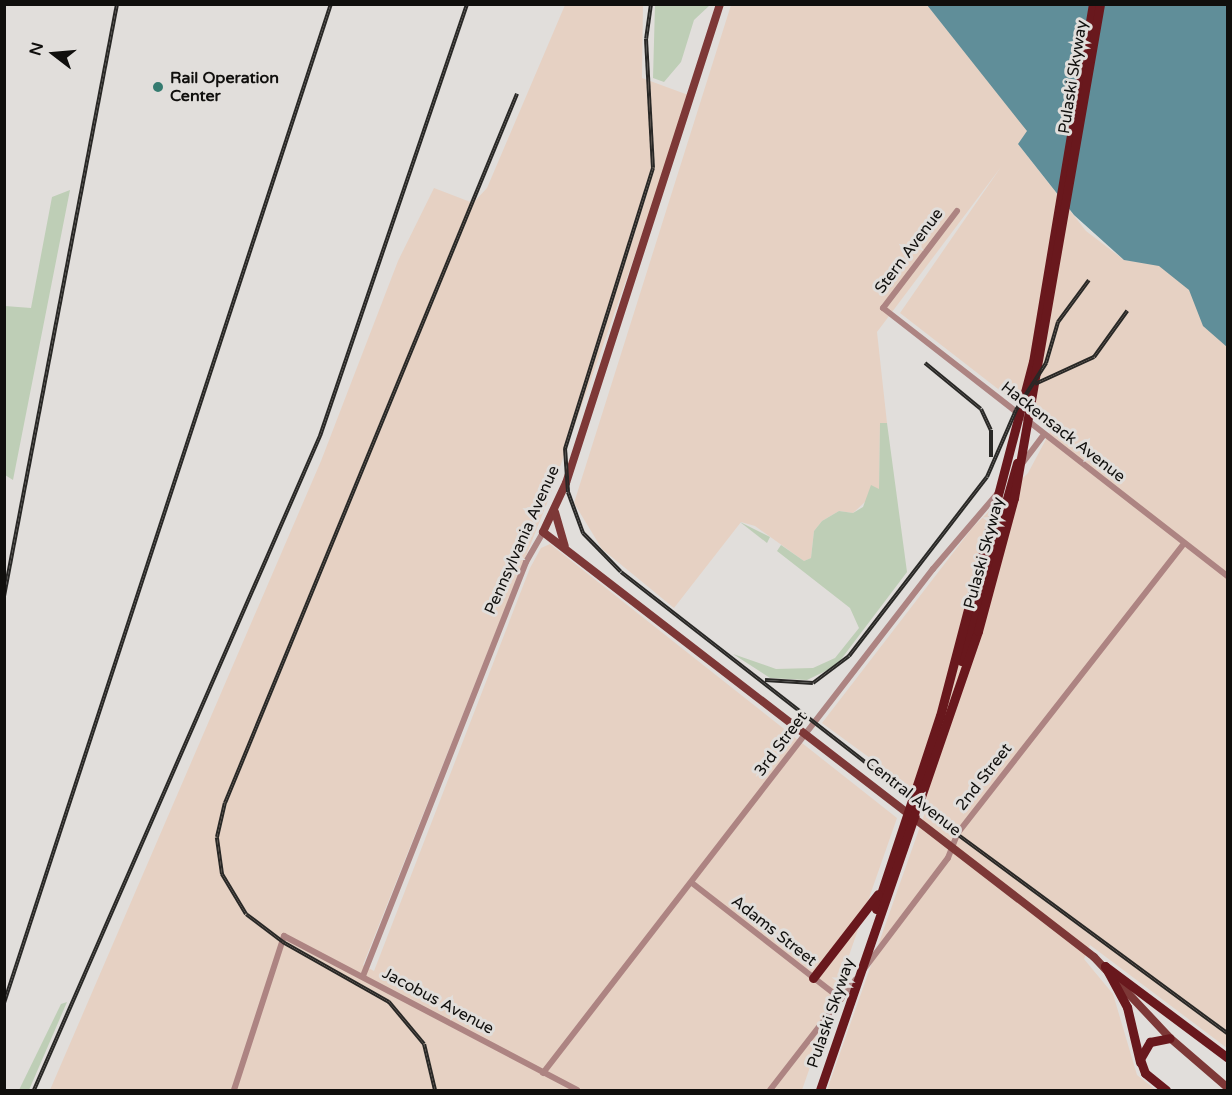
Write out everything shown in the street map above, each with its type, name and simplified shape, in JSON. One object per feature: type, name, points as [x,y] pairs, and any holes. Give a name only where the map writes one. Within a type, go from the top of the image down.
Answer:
[{"type":"highway","name":"Pulaski Skyway","points":[[814,1090],[934,735],[1022,405],[1093,4]]},
{"type":"highway","name":"Pulaski Skyway","points":[[820,1090],[983,613],[1034,397],[1100,4]]},
{"type":"highway","points":[[813,978],[885,882],[899,851],[954,684],[1034,397]]},
{"type":"highway","points":[[1005,501],[1022,405]]},
{"type":"highway","points":[[1105,966],[1227,1058]]},
{"type":"highway","points":[[1105,966],[1129,1013],[1140,1062],[1166,1090]]},
{"type":"highway","points":[[1140,1062],[1148,1044],[1170,1038]]},
{"type":"main road","name":"Pennsylvania Avenue","points":[[543,532],[556,505],[720,4]]},
{"type":"main road","points":[[556,505],[555,525],[565,546]]},
{"type":"main road","name":"Central Avenue","points":[[543,532],[565,546],[1105,966],[1170,1038],[1227,1088]]},
{"type":"street","name":"Stern Avenue","points":[[882,308],[957,211]]},
{"type":"street","name":"Hackensack Avenue","points":[[882,308],[1227,577]]},
{"type":"street","name":"3rd Street","points":[[543,1073],[806,733],[1044,435]]},
{"type":"street","name":"Pennsylvania Avenue","points":[[363,976],[526,562],[543,532]]},
{"type":"street","name":"2nd Street","points":[[770,1090],[1184,543]]},
{"type":"street","name":"Adams Street","points":[[692,883],[841,999]]},
{"type":"street","name":"Jacobus Avenue","points":[[234,1090],[284,936],[577,1090]]},
{"type":"shaded area","points":[[565,5],[643,5],[642,78],[691,96],[549,498],[363,965],[374,971],[530,568],[541,548],[550,544],[897,818],[802,1090],[50,1090],[321,461],[398,261],[434,188],[473,203],[487,188]]},
{"type":"shaded area","points":[[731,5],[927,5],[1028,131],[1018,144],[1086,231],[1124,260],[1159,265],[1190,290],[1203,325],[1227,346],[1227,1048],[1090,945],[1084,959],[1113,994],[1137,1075],[1156,1090],[827,1090],[929,801],[822,723],[973,527],[1028,473],[1051,430],[900,313],[1001,167],[877,332],[887,423],[880,424],[879,489],[853,513],[839,511],[822,521],[814,531],[811,558],[804,561],[755,526],[741,522],[674,608],[602,549],[574,503]]},
{"type":"green space","points":[[655,5],[710,5],[694,20],[681,62],[664,82],[653,78]]},
{"type":"green space","points":[[70,190],[13,480],[5,475],[5,306],[31,308],[52,197]]},
{"type":"green space","points":[[880,423],[887,423],[907,572],[836,666],[807,680],[770,678],[733,654],[776,669],[813,668],[835,658],[859,628],[850,608],[777,551],[781,545],[804,561],[811,558],[814,531],[822,521],[839,511],[853,513],[863,507],[871,485],[879,489]]},
{"type":"green space","points":[[740,522],[770,537],[767,543]]},
{"type":"green space","points":[[67,1002],[29,1090],[19,1090],[61,1004]]},
{"type":"water","points":[[927,5],[1227,5],[1227,347],[1203,326],[1189,290],[1159,266],[1124,260],[1074,215],[1018,144],[1027,131]]},
{"type":"railway","points":[[4,596],[117,4]]},
{"type":"railway","points":[[4,1003],[331,4]]},
{"type":"railway","points":[[34,1090],[320,436],[467,4]]},
{"type":"railway","points":[[651,4],[646,39],[653,168],[565,448],[568,492],[583,533],[621,572],[957,834],[1228,1034]]},
{"type":"railway","points":[[435,1090],[424,1044],[389,1002],[283,942],[246,914],[222,874],[217,837],[225,803],[517,94]]},
{"type":"railway","points":[[765,680],[813,683],[849,656],[987,477],[1016,410],[1046,363],[1058,322],[1089,280]]},
{"type":"railway","points":[[1035,384],[1094,357],[1127,311]]},
{"type":"railway","points":[[925,363],[981,409],[991,430],[991,457]]},
{"type":"place","name":"Rail Operation Center","points":[[158,87]]}]
